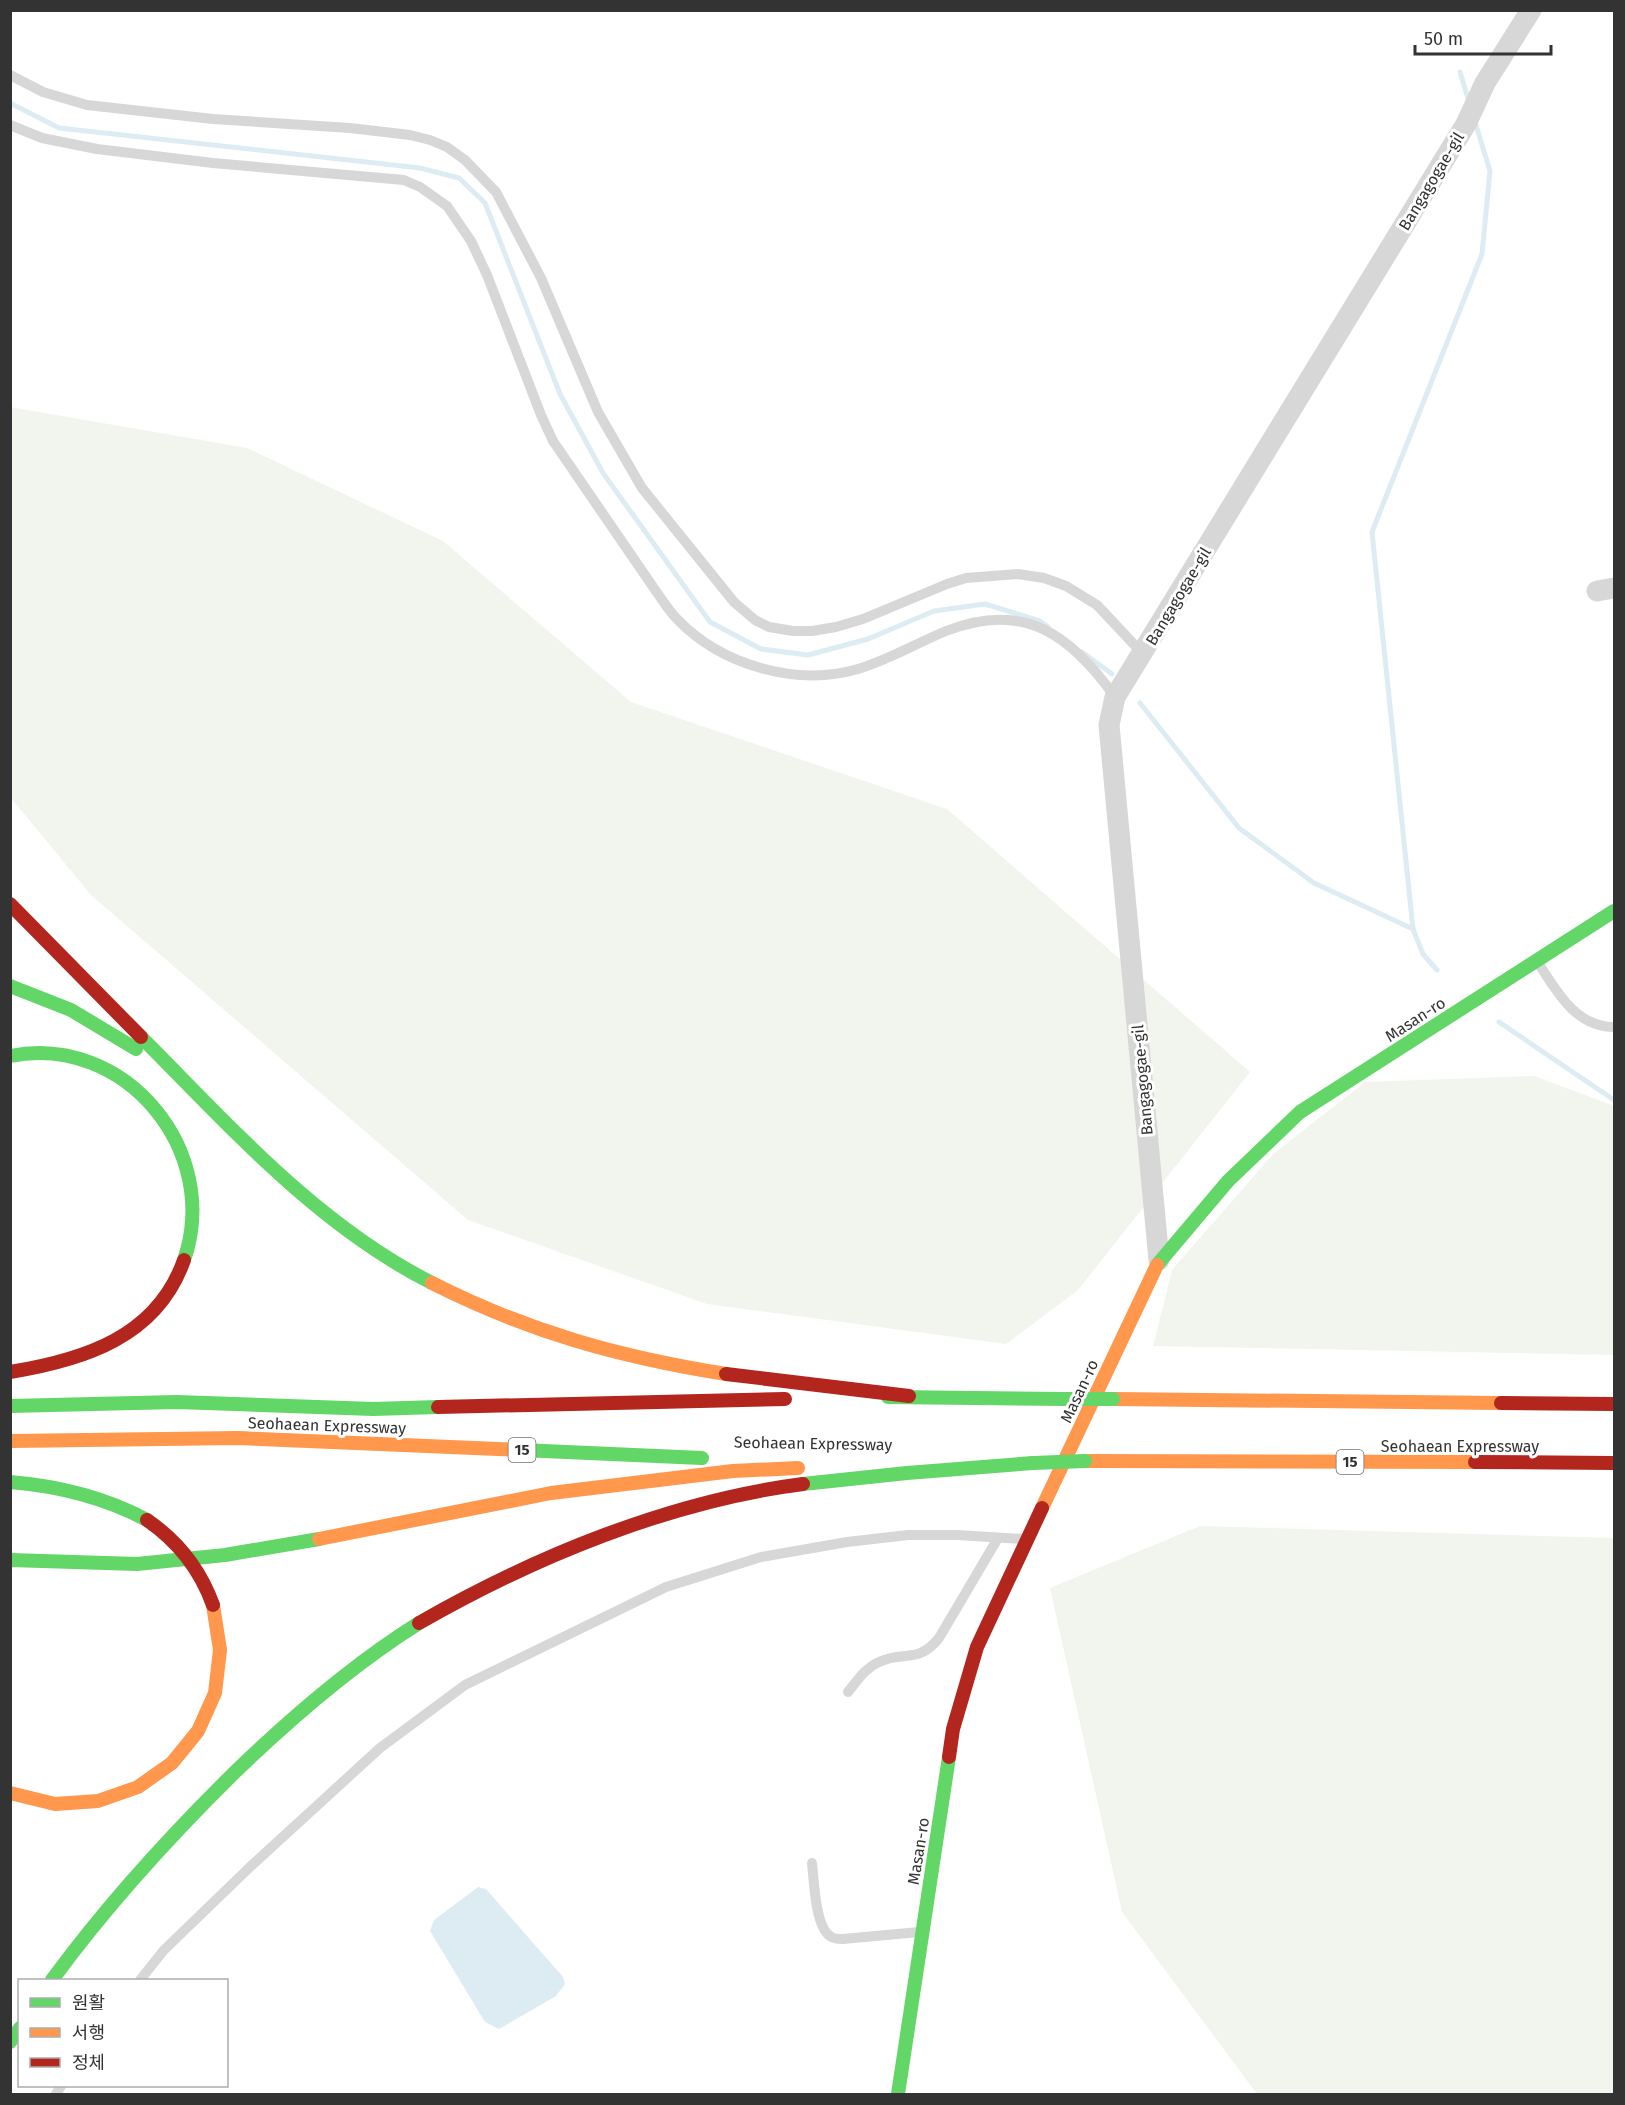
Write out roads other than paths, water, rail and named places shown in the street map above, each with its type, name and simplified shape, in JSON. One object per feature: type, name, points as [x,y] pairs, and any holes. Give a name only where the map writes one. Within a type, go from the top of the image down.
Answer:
[{"type":"main road","points":[[10,904],[255,1153],[303,1196],[383,1255],[458,1296],[574,1342],[644,1360],[766,1381],[909,1396]]},
{"type":"main road","name":"Masan-ro","points":[[898,2094],[953,1728],[977,1647],[1159,1260],[1228,1181],[1300,1112],[1614,911]]},
{"type":"main road","points":[[10,986],[71,1010],[181,1077]]},
{"type":"main road","points":[[10,1056],[38,1053],[79,1058],[114,1075],[145,1097],[166,1121],[181,1152],[189,1184],[192,1220],[188,1248],[180,1274],[160,1304],[147,1317],[116,1341],[77,1358],[10,1372]]},
{"type":"main road","name":"Seohaean Expressway","points":[[10,1406],[177,1402],[373,1409],[909,1396],[1614,1404]]},
{"type":"main road","name":"Seohaean Expressway","points":[[10,1441],[239,1438],[815,1464],[733,1471],[551,1493],[273,1548],[225,1555],[137,1564],[10,1560]]},
{"type":"main road","name":"Seohaean Expressway","points":[[883,1461],[1614,1463]]},
{"type":"main road","points":[[838,1467],[1034,1462]]},
{"type":"main road","points":[[53,1979],[132,1879],[207,1800],[289,1721],[372,1654],[460,1601],[532,1564],[611,1533],[736,1497],[766,1490],[887,1474],[1034,1462]]},
{"type":"main road","points":[[10,1482],[81,1493],[128,1509],[147,1520],[170,1538],[192,1562],[205,1584],[213,1605],[221,1644],[218,1682],[203,1724],[178,1758],[159,1774],[139,1787],[109,1798],[75,1804],[33,1801],[10,1793]]},
{"type":"street","name":"Bangagogae-gil","points":[[1159,1260],[1109,725],[1115,697],[1466,124],[1485,83],[1531,10]]},
{"type":"lane","points":[[10,75],[43,92],[87,105],[213,119],[350,128],[410,135],[447,147],[465,160],[496,192],[511,219],[552,302],[598,412],[642,488],[734,602],[755,620],[769,627],[793,631],[836,627],[863,619],[947,584],[984,576],[1018,574],[1044,578],[1065,586],[1097,605],[1143,654]]},
{"type":"lane","points":[[10,125],[42,138],[97,149],[213,163],[404,180],[437,198],[456,217],[471,241],[487,275],[553,441],[676,618],[696,636],[729,655],[762,669],[783,674],[811,676],[837,674],[871,664],[969,623],[993,619],[1015,620],[1035,625],[1087,660],[1115,697]]},
{"type":"lane","points":[[1537,961],[1575,1014],[1604,1027],[1614,1027]]},
{"type":"lane","points":[[141,1979],[164,1950],[349,1776],[380,1748],[465,1685],[666,1587],[761,1557],[847,1542],[908,1535],[1028,1539]]},
{"type":"lane","points":[[848,1692],[862,1674],[878,1662],[924,1653],[932,1647],[998,1538]]},
{"type":"lane","points":[[812,1863],[820,1919],[831,1938],[923,1932]]},
{"type":"waterway","points":[[1460,72],[1469,102]]},
{"type":"waterway","points":[[10,103],[59,128],[420,168],[459,178],[485,203],[560,394],[603,473],[710,622],[761,649],[808,655],[868,639],[934,611],[985,604],[1040,621],[1048,627]]},
{"type":"waterway","points":[[1413,929],[1372,532],[1482,254],[1490,171],[1475,122]]},
{"type":"waterway","points":[[1082,652],[1112,674]]},
{"type":"waterway","points":[[1140,703],[1239,828],[1314,883],[1413,929],[1423,954],[1437,970]]},
{"type":"waterway","points":[[1499,1022],[1614,1100]]}]
